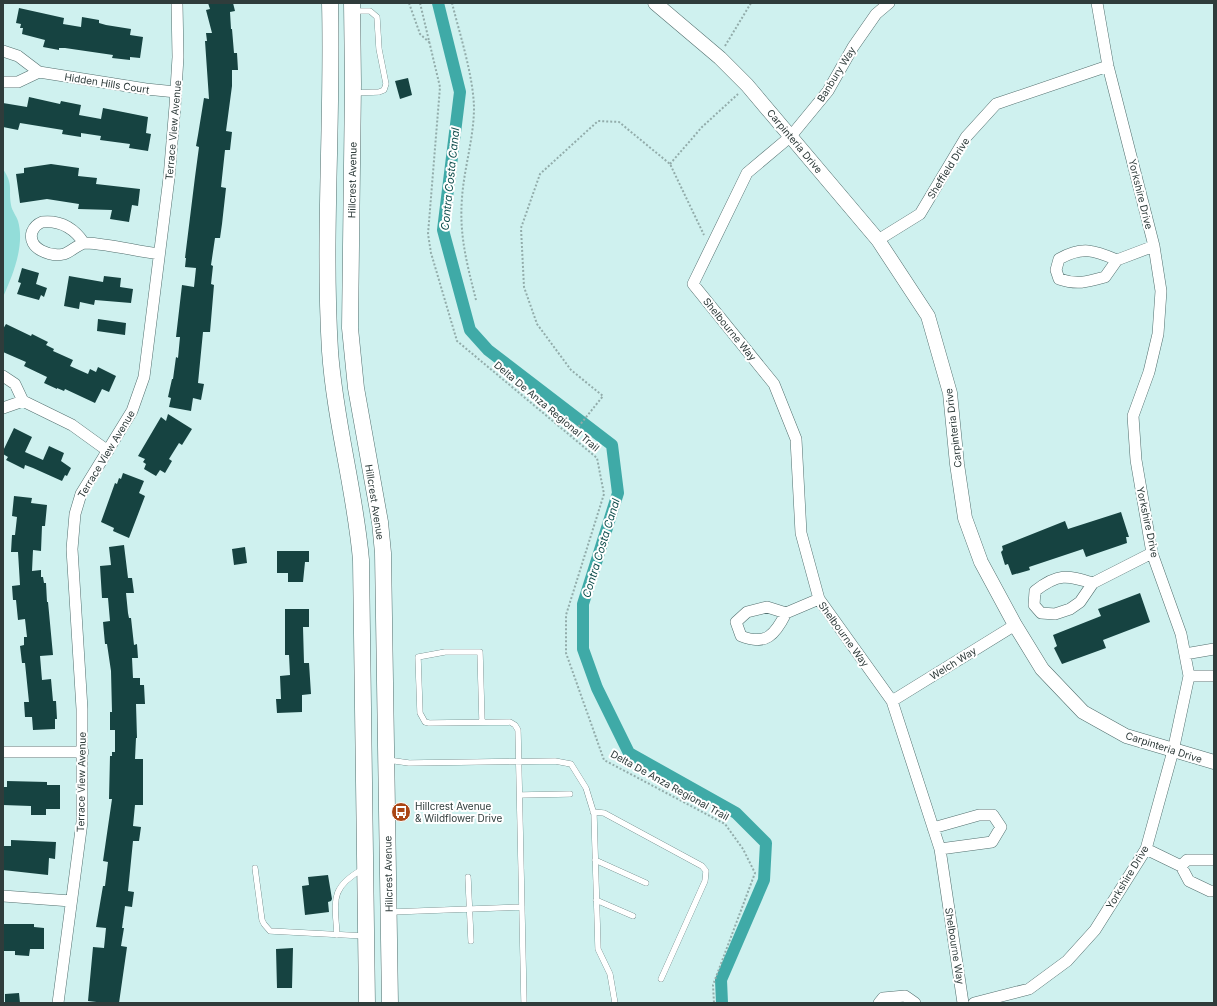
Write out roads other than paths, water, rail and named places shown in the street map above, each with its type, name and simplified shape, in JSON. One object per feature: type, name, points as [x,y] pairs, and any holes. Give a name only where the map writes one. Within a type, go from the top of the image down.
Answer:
[{"type":"main road","name":"Hillcrest Avenue","points":[[330,3],[328,308],[334,389],[360,539],[367,1003]]},
{"type":"main road","name":"Hillcrest Avenue","points":[[352,7],[353,93],[350,328],[357,395],[380,522],[384,597],[390,1003]]},
{"type":"main road","points":[[362,680],[370,715],[372,744],[377,753],[386,760]]},
{"type":"street","name":"Terrace View Avenue","points":[[58,1003],[82,824],[83,752],[72,555],[73,530],[75,514],[81,494],[132,411],[144,379],[169,178],[178,57],[177,3]]},
{"type":"street","name":"Carpinteria Drive","points":[[655,3],[720,58],[747,85],[878,240],[928,316],[950,393],[957,464],[965,518],[981,562],[1015,625],[1042,669],[1083,712],[1126,736],[1214,762]]},
{"type":"street","name":"Banbury Way","points":[[693,284],[747,173],[791,136],[828,91],[853,46],[876,14],[890,3]]},
{"type":"street","name":"Yorkshire Drive","points":[[974,1003],[1030,989],[1067,961],[1095,930],[1146,849],[1173,751],[1190,676],[1174,609],[1152,553],[1138,467],[1132,416],[1149,372],[1158,334],[1161,291],[1154,246],[1108,66],[1096,3]]},
{"type":"street","name":"Hidden Hills Court","points":[[3,51],[18,56],[39,72],[142,89],[176,92]]},
{"type":"street","name":"Sheffield Drive","points":[[878,240],[920,214],[966,137],[996,104],[1108,66]]},
{"type":"street","points":[[3,82],[18,82],[39,72]]},
{"type":"street","points":[[84,243],[159,254]]},
{"type":"street","points":[[1117,260],[1095,250],[1071,252],[1059,259],[1056,270],[1059,279],[1074,284],[1086,282],[1105,277],[1117,260],[1154,246]]},
{"type":"street","name":"Shelbourne Way","points":[[693,284],[774,384],[794,432],[796,438],[801,532],[818,599],[892,701],[940,850],[963,1003]]},
{"type":"street","points":[[3,376],[15,384],[23,401],[72,425],[108,451]]},
{"type":"street","points":[[3,408],[23,401]]},
{"type":"street","points":[[1093,583],[1071,576],[1048,580],[1036,591],[1034,605],[1041,612],[1055,614],[1070,608],[1080,602],[1093,583],[1152,553]]},
{"type":"street","points":[[786,612],[818,599]]},
{"type":"street","name":"Welch Way","points":[[892,701],[1015,625]]},
{"type":"street","points":[[1185,654],[1214,649]]},
{"type":"street","points":[[1190,676],[1214,676]]},
{"type":"street","points":[[3,752],[83,752]]},
{"type":"street","points":[[933,828],[979,815],[993,815],[1001,827],[992,842],[940,850]]},
{"type":"street","points":[[1146,849],[1181,866],[1189,881],[1210,891],[1214,891]]},
{"type":"street","points":[[1181,866],[1187,860],[1214,860]]},
{"type":"street","points":[[3,896],[71,901]]},
{"type":"street","points":[[879,1003],[883,998],[905,996],[915,1003]]},
{"type":"lane","points":[[352,7],[370,11],[377,17],[379,49],[386,84],[384,90],[379,92],[353,93]]},
{"type":"lane","points":[[482,722],[480,652],[444,652],[418,657],[420,713],[425,722],[429,723],[510,722],[516,725],[518,730],[524,1003]]},
{"type":"lane","points":[[386,760],[409,763],[555,761],[571,764],[586,788],[593,812],[598,949],[610,974],[615,1003]]},
{"type":"lane","points":[[520,795],[570,794]]},
{"type":"lane","points":[[593,812],[604,813],[702,866],[706,871],[704,881],[661,979]]},
{"type":"lane","points":[[595,860],[646,883]]},
{"type":"lane","points":[[254,868],[262,920],[266,928],[276,932],[366,936]]},
{"type":"lane","points":[[337,935],[335,905],[338,889],[352,875],[365,868]]},
{"type":"lane","points":[[468,877],[471,941]]},
{"type":"lane","points":[[596,900],[633,916]]},
{"type":"lane","points":[[388,912],[522,907]]},
{"type":"waterway","name":"Contra Costa Canal","points":[[438,3],[460,92],[443,230],[470,330],[488,350],[612,445],[618,493],[583,604],[583,649],[597,688],[629,753],[736,813],[766,843],[764,880],[721,980],[722,1003]]},
{"type":"place","name":"Hillcrest Avenue & Wildflower Drive","points":[[401,812]]}]
